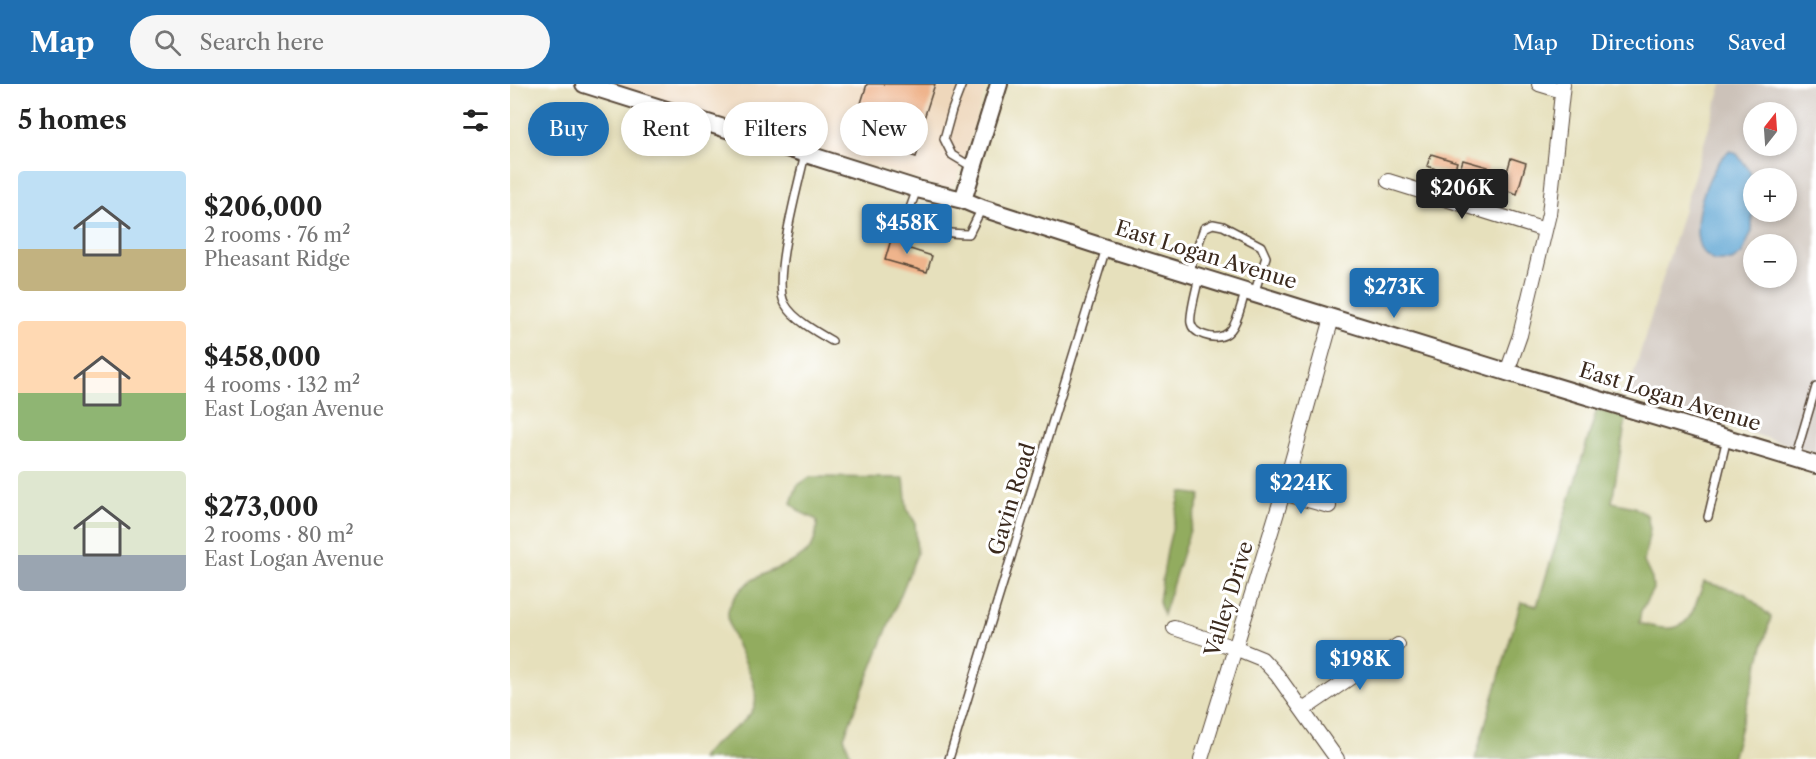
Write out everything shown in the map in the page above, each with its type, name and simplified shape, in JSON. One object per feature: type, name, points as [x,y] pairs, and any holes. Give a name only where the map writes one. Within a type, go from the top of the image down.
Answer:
[{"type":"street","name":"East Logan Avenue","points":[[584,84],[723,128]]},
{"type":"street","points":[[963,200],[999,84]]},
{"type":"street","points":[[1508,372],[1520,335],[1552,192],[1562,88],[1539,84]]},
{"type":"street","name":"East Logan Avenue","points":[[811,156],[917,189],[963,200],[1250,293],[1816,465]]},
{"type":"street","points":[[1388,181],[1545,230]]},
{"type":"street","name":"Valley Drive","points":[[1202,756],[1283,493],[1332,318]]},
{"type":"street","points":[[1283,493],[1329,506]]},
{"type":"street","points":[[1174,628],[1262,659],[1277,675],[1337,759]]},
{"type":"street","points":[[1303,710],[1398,645]]},
{"type":"lane","points":[[962,84],[951,110],[944,139],[952,155],[973,167]]},
{"type":"lane","points":[[805,156],[783,260],[781,295],[786,306],[810,328],[832,341]]},
{"type":"lane","points":[[917,189],[909,211],[909,219],[926,227],[969,234],[982,208]]},
{"type":"lane","points":[[1214,224],[1223,226],[1261,246],[1266,257],[1232,331],[1224,336],[1212,337],[1195,330],[1190,320],[1193,275],[1204,228],[1214,224]]},
{"type":"lane","name":"Gavin Road","points":[[949,759],[1106,248]]},
{"type":"lane","points":[[1795,458],[1816,387]]},
{"type":"lane","points":[[1708,517],[1727,438]]},
{"type":"shaded area","points":[[601,84],[987,84],[958,179],[955,185],[946,189],[828,153],[828,102],[723,102],[723,121],[711,117],[711,102],[660,102]]},
{"type":"shaded area","points":[[1722,84],[1816,84],[1816,453],[1627,396]]},
{"type":"green space","points":[[1597,409],[1626,418],[1612,502],[1634,507],[1647,515],[1650,529],[1644,562],[1652,579],[1653,589],[1641,611],[1639,623],[1667,628],[1677,627],[1684,623],[1694,608],[1704,582],[1744,593],[1771,617],[1732,759],[1475,759],[1521,602],[1537,606]]},
{"type":"green space","points":[[810,477],[904,478],[907,509],[915,522],[917,554],[844,737],[852,759],[701,759],[706,752],[746,718],[755,704],[753,681],[732,635],[728,610],[733,600],[750,582],[791,563],[811,547],[816,536],[817,520],[800,512],[791,503],[797,486]]},
{"type":"green space","points":[[1181,492],[1201,495],[1163,615],[1159,601],[1167,550]]},
{"type":"water","points":[[1730,151],[1737,154],[1748,168],[1743,168],[1743,222],[1752,222],[1752,231],[1751,234],[1743,234],[1743,252],[1732,261],[1713,261],[1702,251],[1698,241],[1698,213],[1702,198],[1714,169]]},
{"type":"building","points":[[867,84],[935,84],[928,106],[928,102],[861,102]]},
{"type":"building","points":[[1431,154],[1457,162],[1453,175],[1427,166]]},
{"type":"building","points":[[1511,158],[1526,163],[1517,194],[1502,189]]},
{"type":"building","points":[[1463,160],[1488,167],[1484,182],[1458,175]]},
{"type":"building","points":[[893,233],[907,237],[905,244],[908,245],[907,248],[932,256],[927,272],[885,260]]}]
